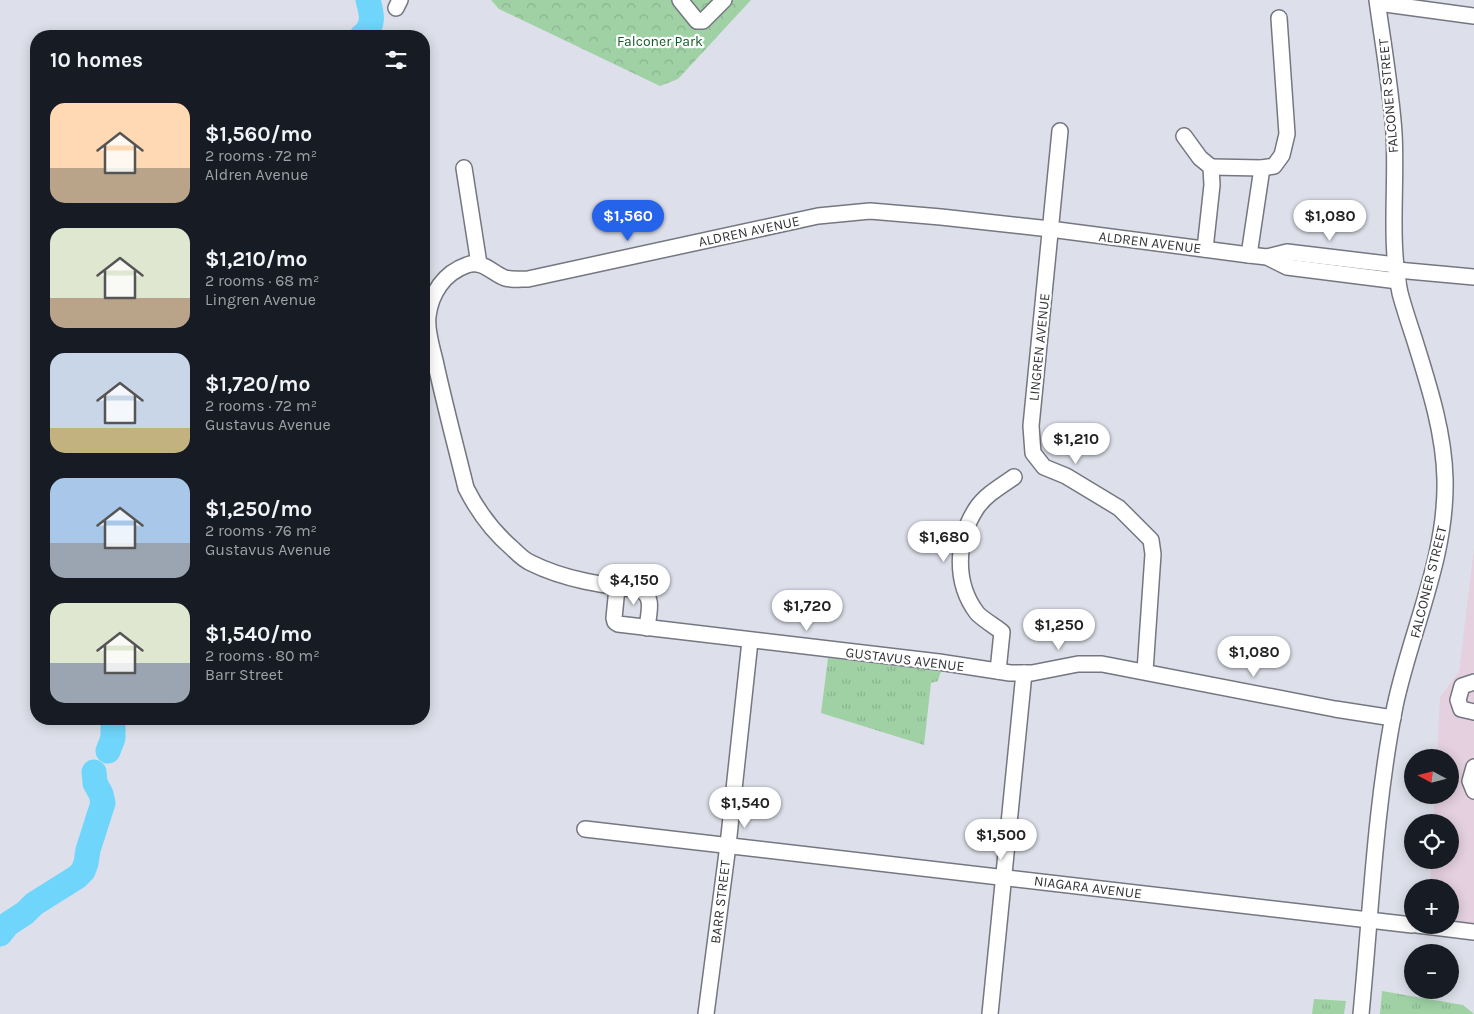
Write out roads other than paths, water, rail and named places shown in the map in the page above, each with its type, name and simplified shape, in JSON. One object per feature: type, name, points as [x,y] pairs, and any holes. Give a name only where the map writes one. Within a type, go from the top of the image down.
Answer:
[{"type":"street","points":[[680,0],[697,21],[703,21],[724,0]]},
{"type":"street","points":[[1378,2],[1474,16]]},
{"type":"street","name":"FALCONER STREET","points":[[1361,1014],[1383,770],[1396,702],[1433,571],[1443,522],[1445,478],[1440,434],[1429,387],[1400,294],[1397,272],[1394,202],[1394,135],[1378,2]]},
{"type":"street","points":[[1184,136],[1200,158],[1211,167],[1262,168],[1274,166],[1282,155],[1287,134],[1278,18]]},
{"type":"street","name":"LINGREN AVENUE","points":[[1060,131],[1030,432],[1033,453],[1044,467],[1066,476],[1119,508],[1151,540],[1152,563],[1145,671]]},
{"type":"street","points":[[1205,249],[1212,184],[1211,167]]},
{"type":"street","points":[[430,310],[434,293],[443,280],[467,264],[479,264],[464,168]]},
{"type":"street","points":[[1250,255],[1262,168]]},
{"type":"street","name":"ALDREN AVENUE","points":[[479,264],[506,278],[514,280],[528,279],[818,216],[861,212],[941,216],[1267,257],[1287,267],[1474,277]]},
{"type":"street","points":[[430,336],[466,488],[484,520],[501,538],[530,563],[586,582],[646,592],[650,604],[647,628]]},
{"type":"street","points":[[998,671],[1002,632],[978,614],[966,592],[959,561],[961,544],[977,508],[991,494],[1014,477]]},
{"type":"street","name":"GUSTAVUS AVENUE","points":[[617,588],[615,622],[618,624],[998,671],[1024,673],[1078,664],[1110,666],[1145,671],[1335,709],[1393,718]]},
{"type":"street","name":"BARR STREET","points":[[706,1014],[728,845],[750,641]]},
{"type":"street","points":[[990,1014],[1024,673]]},
{"type":"street","points":[[1474,682],[1462,686],[1458,700],[1462,709],[1474,712]]},
{"type":"street","points":[[1474,768],[1470,781],[1474,791]]},
{"type":"street","name":"NIAGARA AVENUE","points":[[585,829],[1404,923]]},
{"type":"street","points":[[1459,930],[1474,932]]},
{"type":"waterway","points":[[368,0],[371,24],[368,30]]},
{"type":"waterway","points":[[108,751],[113,738],[113,725]]},
{"type":"waterway","points":[[0,934],[8,924],[25,913],[34,904],[77,877],[83,871],[103,803],[95,783],[94,772]]},
{"type":"park label","name":"Falconer Park","points":[[660,41]]}]
